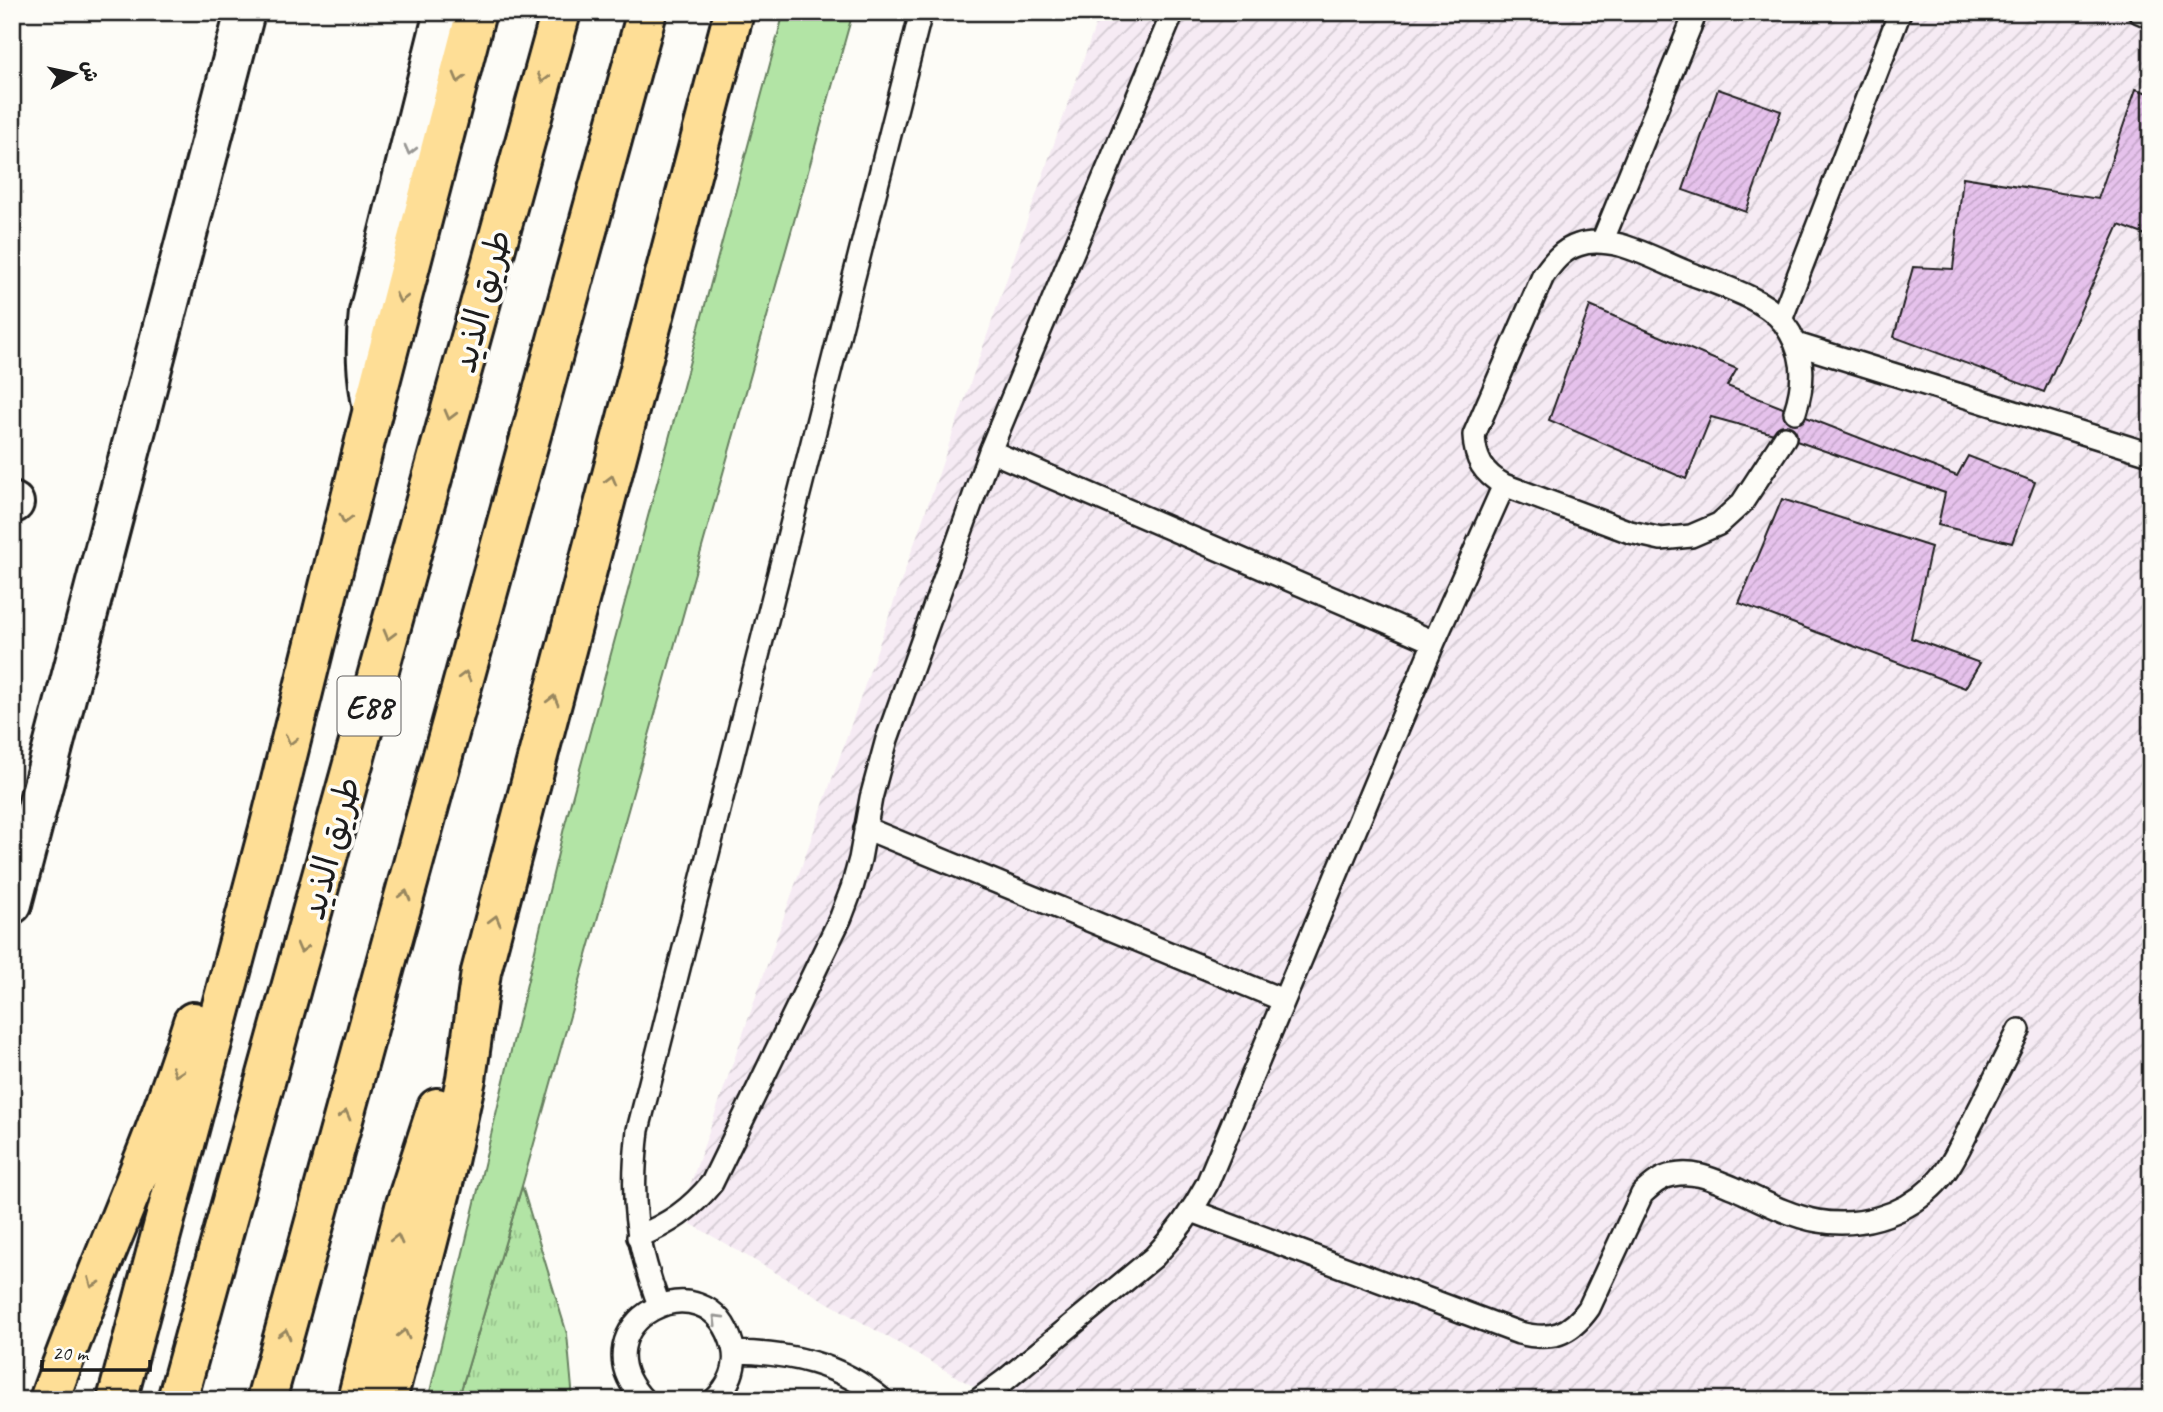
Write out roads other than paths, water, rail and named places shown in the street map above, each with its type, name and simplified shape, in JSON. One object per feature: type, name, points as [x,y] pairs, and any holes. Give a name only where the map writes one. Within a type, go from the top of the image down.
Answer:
[{"type":"highway","points":[[117,1400],[270,825],[373,409],[476,12]]},
{"type":"highway","name":"طريق الذيد","points":[[177,1400],[561,12]]},
{"type":"highway","name":"E88","points":[[267,1400],[647,12]]},
{"type":"highway","points":[[357,1400],[405,1207],[481,972],[734,12]]},
{"type":"highway","points":[[49,1400],[93,1280],[166,1102],[228,921],[270,825]]},
{"type":"highway","points":[[387,1400],[445,1175],[466,1079],[481,972]]},
{"type":"street","points":[[12,904],[245,12]]},
{"type":"street","points":[[373,409],[366,375],[369,312],[444,12]]},
{"type":"lane","points":[[659,1305],[638,1237],[634,1165],[638,1130],[921,12]]},
{"type":"lane","points":[[638,1237],[680,1216],[712,1183],[841,918],[860,859],[864,828],[887,739],[990,451],[1173,12]]},
{"type":"lane","points":[[1602,242],[1696,12]]},
{"type":"lane","points":[[1781,320],[1900,12]]},
{"type":"lane","points":[[2139,12],[2151,17]]},
{"type":"lane","points":[[1785,437],[1742,503],[1719,524],[1691,536],[1661,539],[1630,532],[1491,478],[1480,465],[1475,451],[1474,435],[1543,276],[1558,257],[1567,251],[1578,245],[1602,242],[1636,251],[1745,297],[1765,306],[1781,320],[1796,344],[1802,367],[1802,390],[1795,412]]},
{"type":"lane","points":[[1796,344],[2147,453]]},
{"type":"lane","points":[[990,451],[1434,642]]},
{"type":"lane","points":[[978,1400],[1010,1391],[1154,1256],[1175,1235],[1192,1211],[1207,1184],[1434,642],[1504,485]]},
{"type":"lane","points":[[864,828],[1283,1000]]},
{"type":"lane","points":[[1192,1211],[1519,1333],[1535,1337],[1551,1336],[1567,1331],[1580,1321],[1590,1308],[1642,1194],[1654,1182],[1670,1175],[1687,1173],[1704,1176],[1817,1221],[1848,1223],[1879,1219],[1907,1206],[1932,1188],[1951,1164],[2020,1030]]},
{"type":"lane","points":[[636,1396],[625,1369],[624,1349],[630,1331],[642,1315],[659,1305],[683,1302],[702,1306],[718,1318],[729,1334],[734,1352],[733,1373],[723,1391],[714,1400]]},
{"type":"lane","points":[[734,1352],[770,1353],[806,1359],[839,1371],[883,1400]]}]
